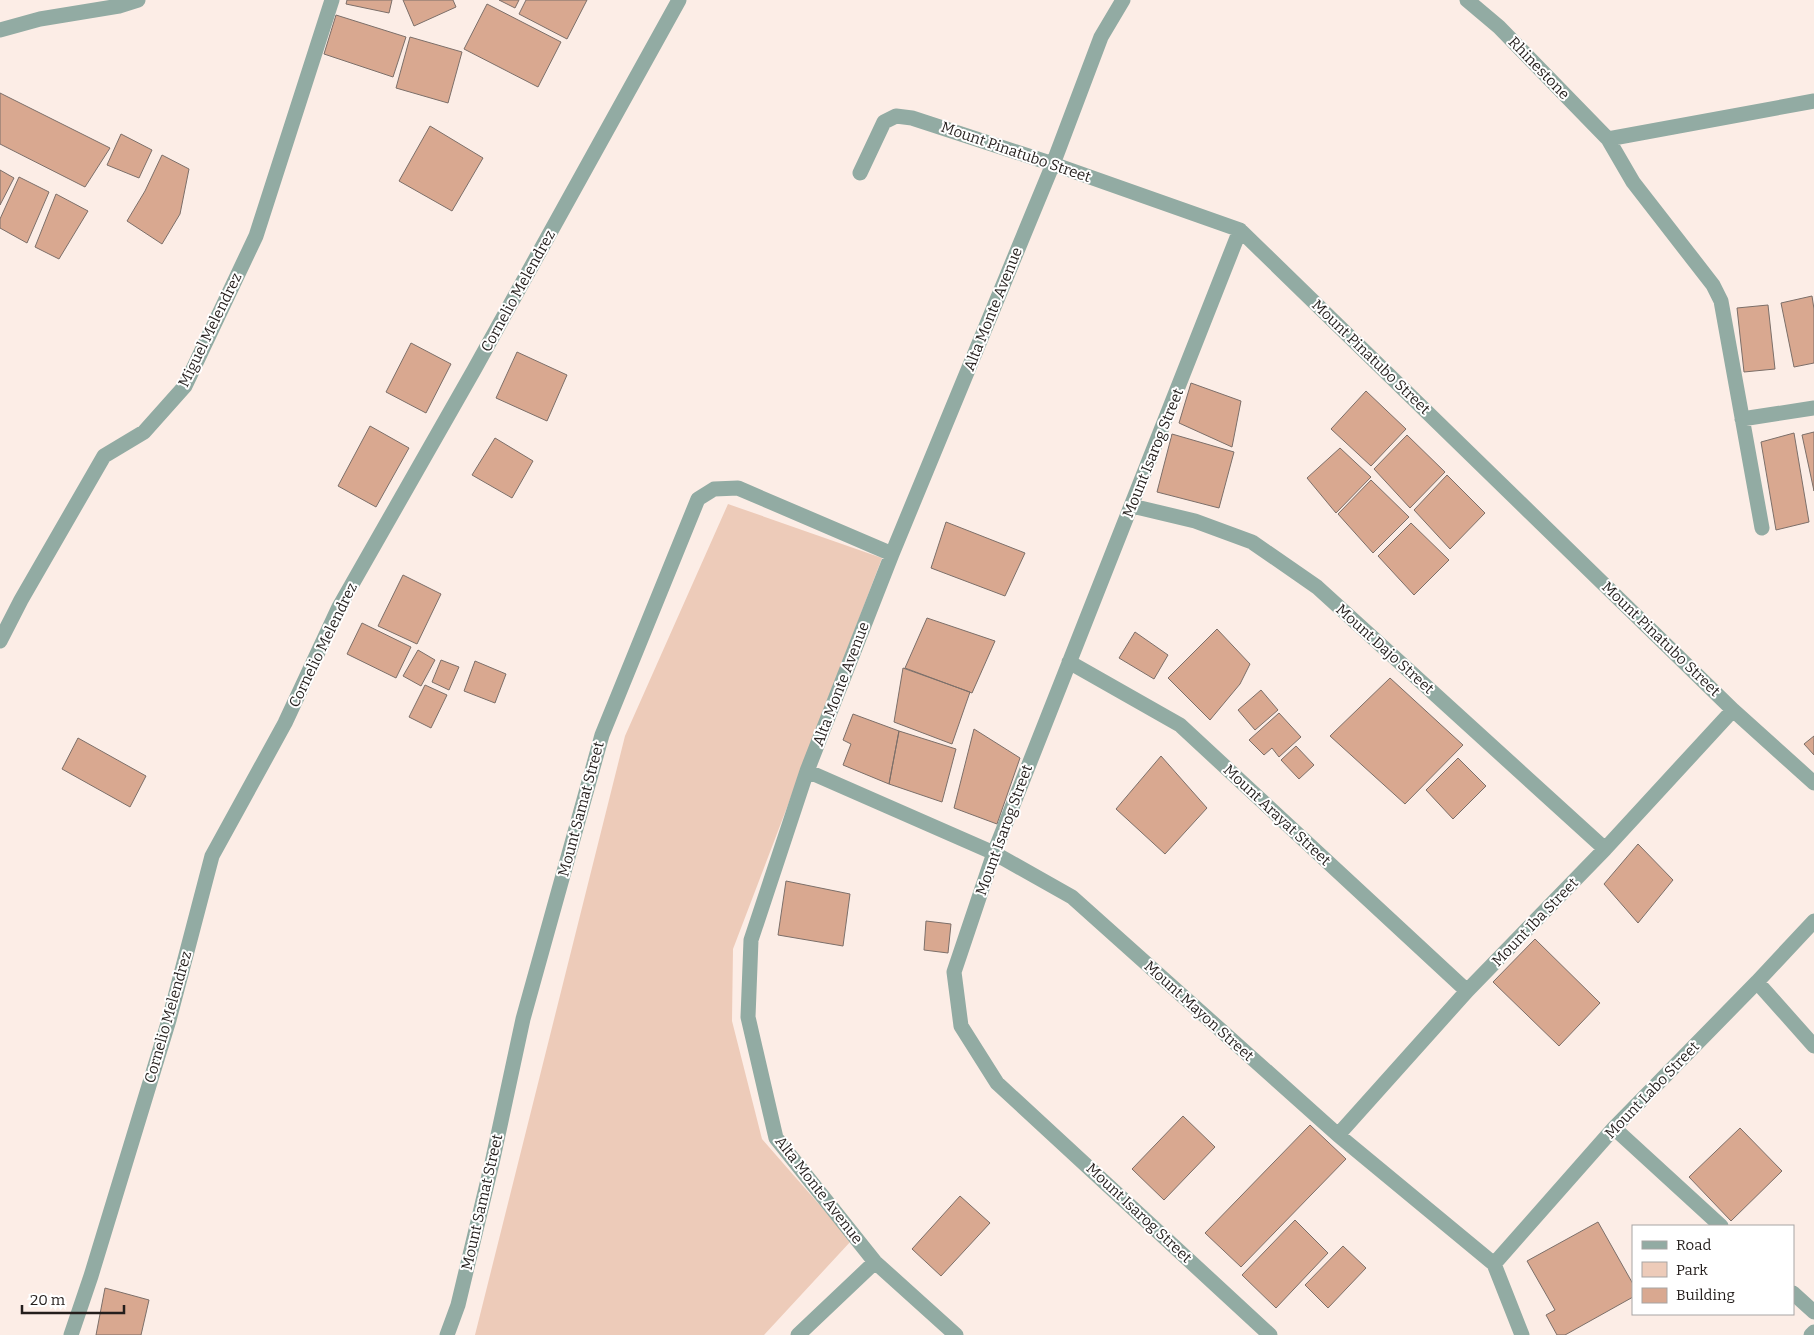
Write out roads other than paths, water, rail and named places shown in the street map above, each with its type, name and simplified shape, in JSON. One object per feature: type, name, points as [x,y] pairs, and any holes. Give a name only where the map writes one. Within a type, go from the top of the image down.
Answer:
[{"type":"street","points":[[0,30],[40,19],[119,6],[138,0]]},
{"type":"street","name":"Miguel Melendrez","points":[[0,642],[21,600],[104,456],[144,432],[185,386],[256,236],[332,0]]},
{"type":"street","name":"Cornelio Melendrez","points":[[71,1335],[169,1020],[212,856],[285,723],[339,607],[478,362],[679,0]]},
{"type":"street","name":"Alta Monte Avenue","points":[[956,1335],[875,1262],[776,1138],[748,1017],[751,940],[807,771],[892,554],[1053,164],[1101,37],[1123,0]]},
{"type":"street","name":"Rhinestone","points":[[1466,0],[1500,28],[1608,139],[1633,182],[1713,285],[1721,301],[1762,528]]},
{"type":"street","points":[[1608,139],[1814,101]]},
{"type":"street","name":"Mount Pinatubo Street","points":[[860,173],[884,122],[896,116],[912,118],[1053,164],[1240,230],[1733,710],[1814,783]]},
{"type":"street","name":"Mount Isarog Street","points":[[1240,230],[994,853],[954,972],[961,1026],[997,1083],[1270,1335]]},
{"type":"street","points":[[1742,419],[1814,408]]},
{"type":"street","name":"Mount Samat Street","points":[[447,1335],[458,1305],[492,1163],[523,1019],[602,735],[698,499],[714,489],[738,488],[892,554]]},
{"type":"street","name":"Mount Dajo Street","points":[[1132,506],[1195,521],[1252,542],[1317,587],[1605,849]]},
{"type":"street","name":"Mount Arayat Street","points":[[1068,662],[1180,725],[1467,991]]},
{"type":"street","name":"Mount Iba Street","points":[[1338,1135],[1467,991],[1605,849],[1733,710]]},
{"type":"street","name":"Mount Mayon Street","points":[[807,771],[994,853],[1072,898],[1338,1135],[1494,1264],[1522,1335]]},
{"type":"street","name":"Mount Labo Street","points":[[1494,1264],[1614,1128],[1814,921]]},
{"type":"street","points":[[1757,982],[1814,1046]]},
{"type":"street","points":[[1614,1128],[1720,1225]]},
{"type":"street","points":[[798,1335],[875,1262]]},
{"type":"street","points":[[1794,1293],[1814,1312]]},
{"type":"street","points":[[1811,1335],[1814,1332]]}]
